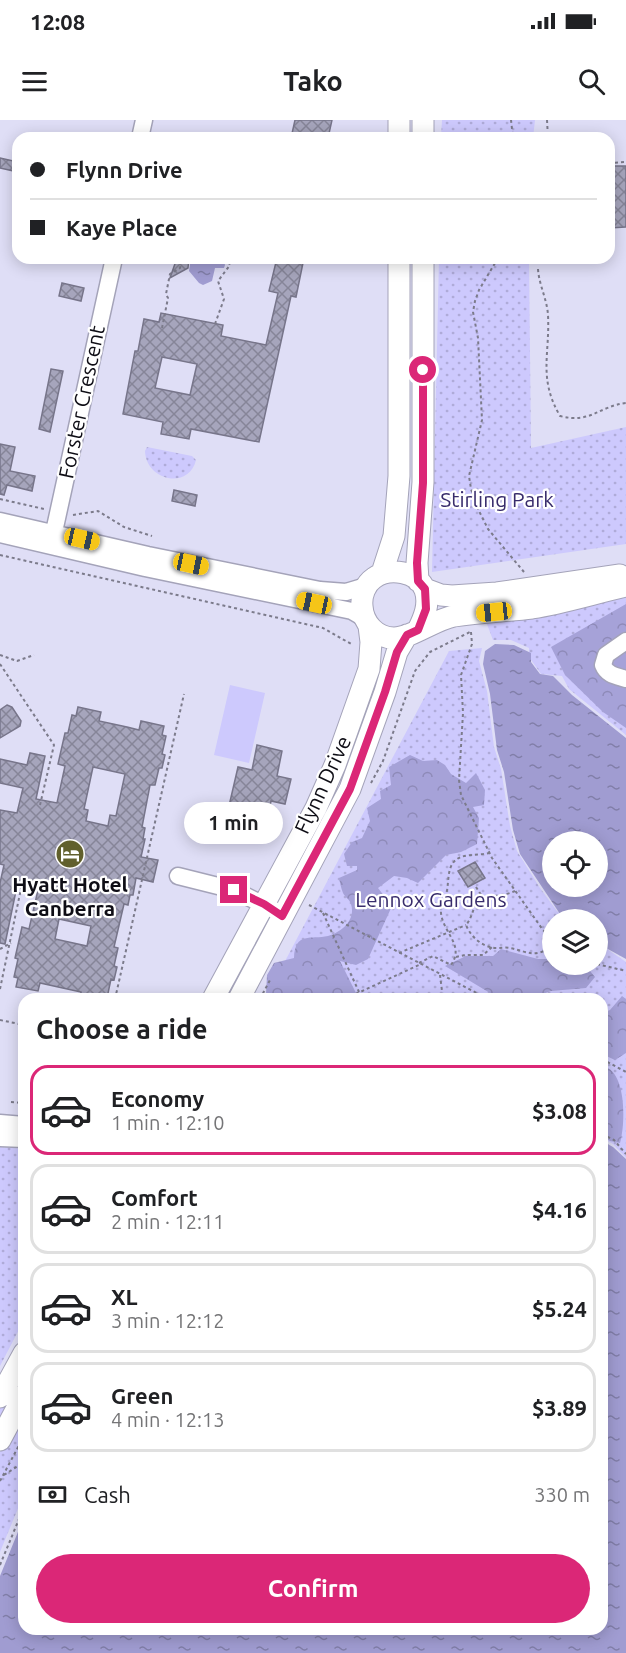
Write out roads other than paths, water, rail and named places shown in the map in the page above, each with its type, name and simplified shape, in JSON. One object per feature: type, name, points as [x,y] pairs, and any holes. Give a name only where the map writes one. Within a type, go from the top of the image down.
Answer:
[{"type":"main road","points":[[382,573],[394,536],[399,476],[399,264]]},
{"type":"main road","points":[[412,632],[426,609],[417,563],[423,483],[423,264]]},
{"type":"main road","points":[[626,575],[497,593],[452,596],[441,595],[421,585],[411,575],[400,572],[382,573],[366,586],[362,605],[366,622],[377,633],[395,638],[453,616],[535,607],[626,586]]},
{"type":"main road","name":"Flynn Drive","points":[[216,993],[316,808],[353,719],[369,669],[371,642],[366,622]]},
{"type":"main road","name":"Flynn Drive","points":[[242,993],[350,789],[397,652],[412,632]]},
{"type":"main road","points":[[0,1397],[18,1364]]},
{"type":"main road","points":[[0,1440],[18,1406]]},
{"type":"street","name":"Forster Crescent","points":[[52,539],[113,264]]},
{"type":"street","points":[[0,521],[156,570],[352,611],[366,622]]},
{"type":"street","points":[[0,534],[52,539],[148,555],[320,590],[346,592],[366,586]]},
{"type":"street","points":[[626,640],[606,655],[603,665],[605,671],[626,679]]},
{"type":"street","points":[[178,876],[234,890],[264,904],[282,916]]},
{"type":"street","points":[[0,1123],[18,1124]]},
{"type":"street","points":[[0,1138],[18,1139]]},
{"type":"water","points":[[190,264],[225,265],[224,268],[215,268],[212,281],[203,285],[189,271]]},
{"type":"water","points":[[495,644],[514,645],[531,653],[531,662],[540,674],[553,676],[572,695],[626,738],[626,959],[608,949],[608,909],[557,909],[549,897],[608,897],[608,831],[542,831],[542,887],[520,854],[513,830],[504,772],[497,750],[490,694],[483,664],[485,651]]},
{"type":"water","points":[[608,1144],[626,1159],[626,1653],[0,1653],[0,1576],[18,1532],[18,1635],[608,1635]]},
{"type":"place","name":"Hyatt Hotel Canberra","points":[[70,854]]},
{"type":"park label","name":"Stirling Park","points":[[497,500]]},
{"type":"park label","name":"Lennox Gardens","points":[[431,900]]}]
